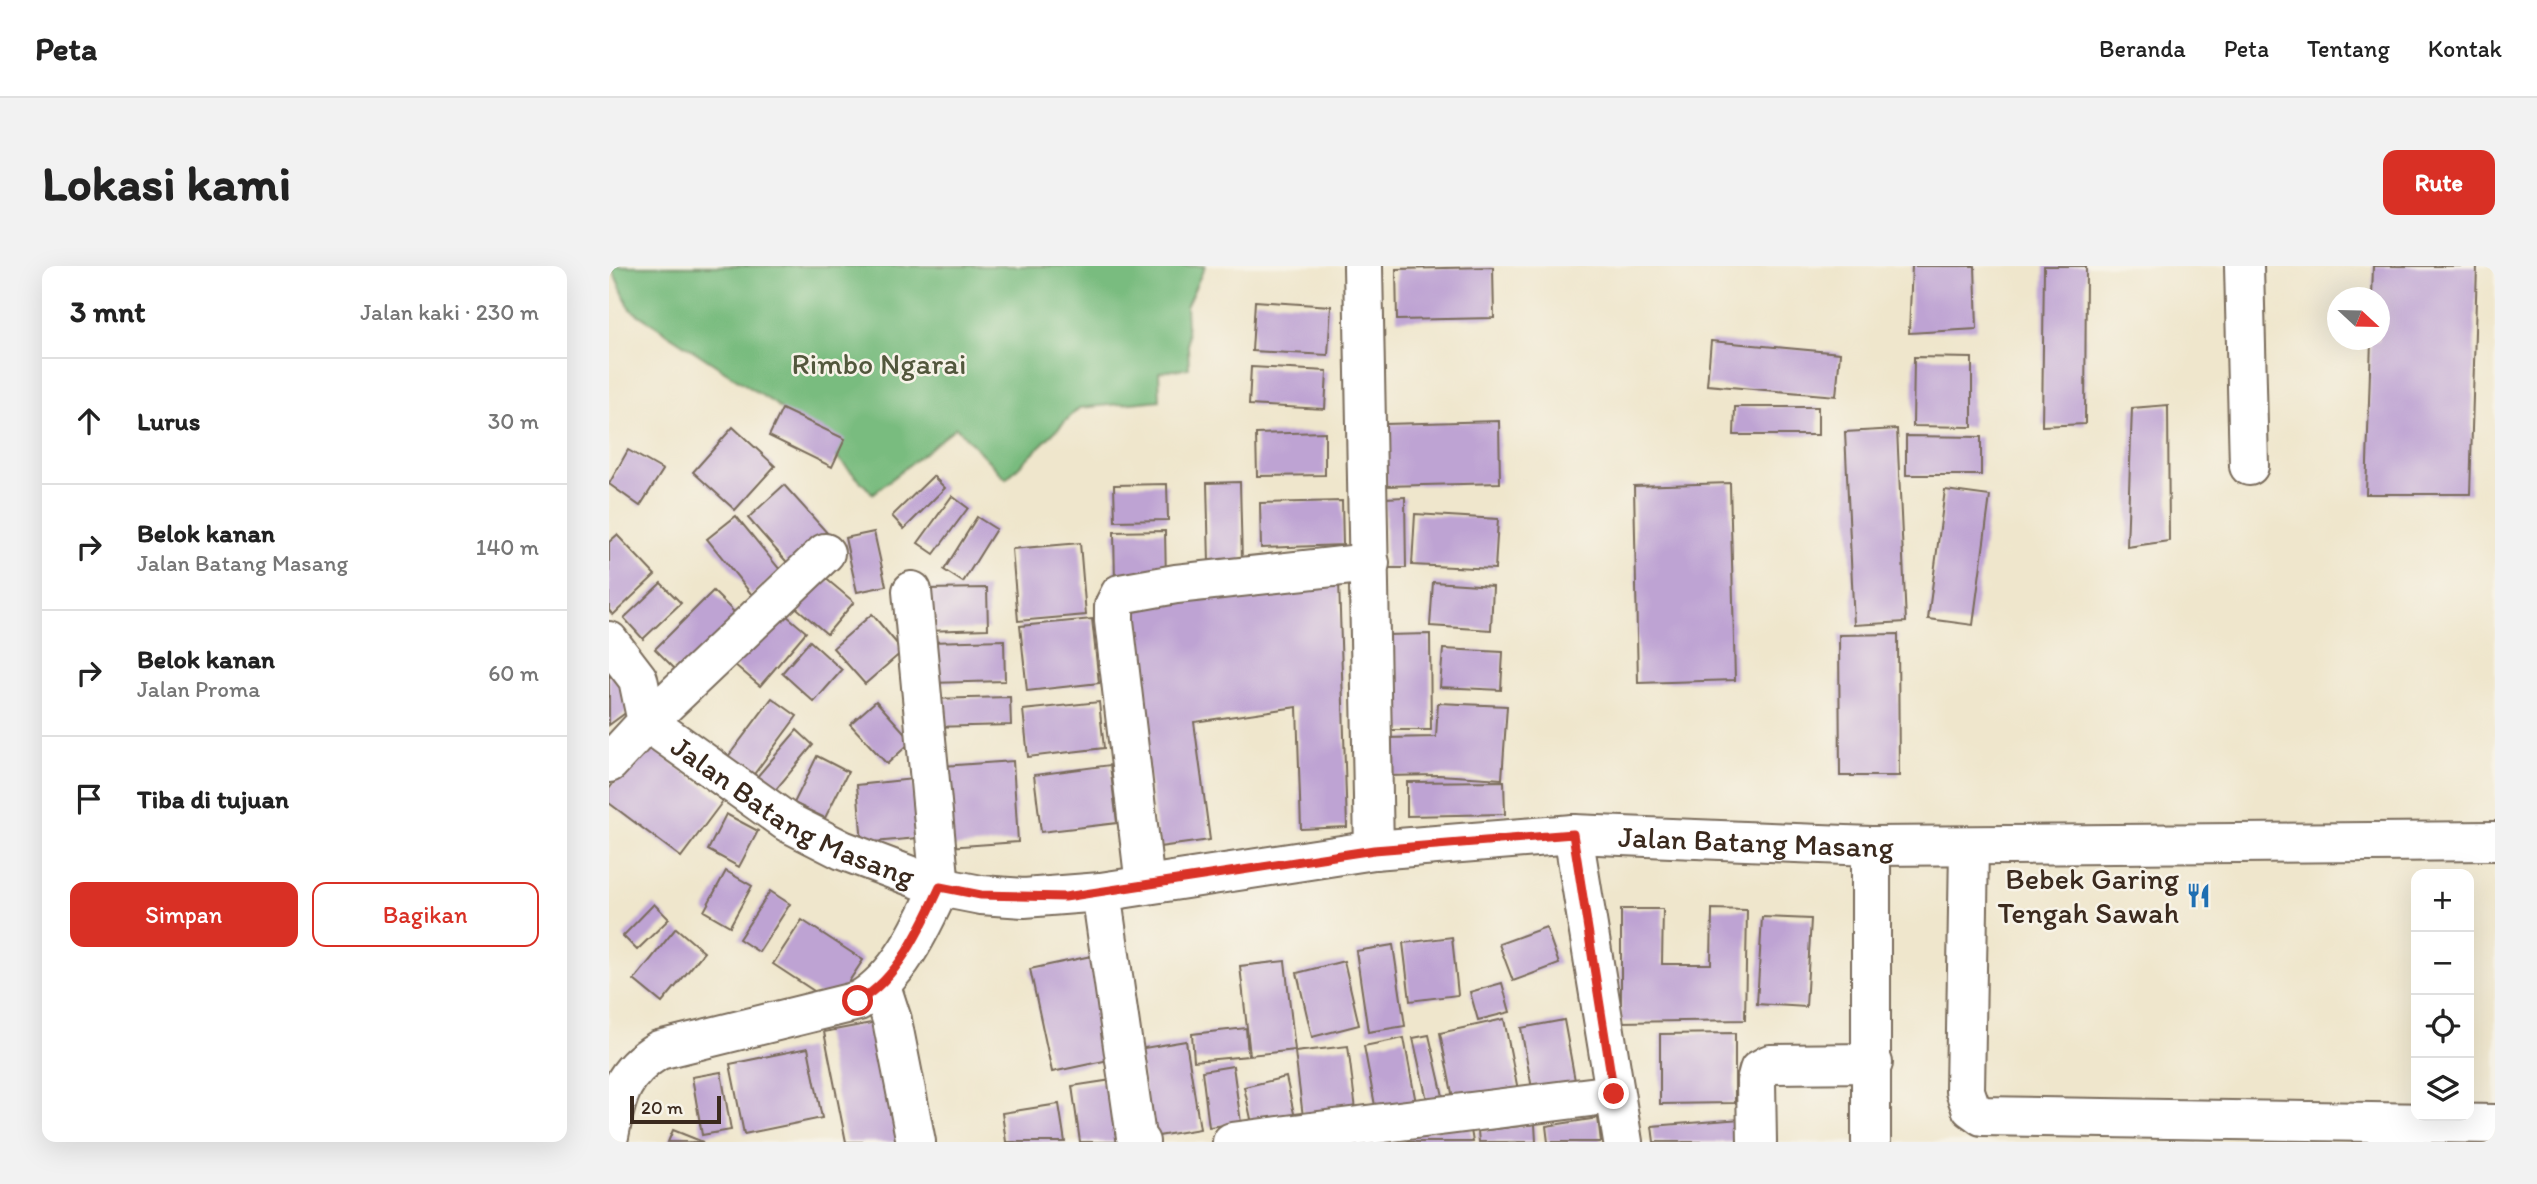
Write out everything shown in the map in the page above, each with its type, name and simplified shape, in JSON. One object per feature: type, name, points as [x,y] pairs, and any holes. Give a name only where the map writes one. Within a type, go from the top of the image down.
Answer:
[{"type":"street","points":[[1363,266],[1374,850]]},
{"type":"street","points":[[2244,266],[2249,466]]},
{"type":"street","points":[[609,762],[647,722],[825,553]]},
{"type":"street","points":[[1145,885],[1114,621],[1114,606],[1120,594],[1176,584],[1370,563]]},
{"type":"street","points":[[609,1136],[617,1099],[626,1078],[640,1062],[659,1050],[858,1001],[881,986],[929,911],[940,887],[912,591]]},
{"type":"street","points":[[609,642],[638,679],[647,722]]},
{"type":"street","name":"Jalan Batang Masang","points":[[647,722],[787,821],[842,850],[940,887],[981,895],[1024,898],[1101,892],[1374,850],[1573,834],[1871,846],[1969,847],[2495,841]]},
{"type":"street","points":[[1573,834],[1623,1142]]},
{"type":"street","points":[[1871,846],[1871,1142]]},
{"type":"street","points":[[1969,847],[1965,1091],[1971,1108],[1982,1116],[2000,1119],[2495,1124]]},
{"type":"street","points":[[1101,892],[1136,1137],[1140,1142]]},
{"type":"street","points":[[881,986],[892,1020],[916,1142]]},
{"type":"street","points":[[1757,1142],[1756,1081],[1759,1070],[1770,1064],[1873,1063]]},
{"type":"street","points":[[1232,1142],[1614,1094]]},
{"type":"green space","name":"Rimbo Ngarai","points":[[611,266],[1205,266],[1186,307],[1189,368],[1159,372],[1160,400],[1079,408],[1006,479],[956,427],[873,494],[826,446],[775,404],[630,309]]},
{"type":"building","points":[[1912,266],[1975,266],[1977,329],[1909,333]]},
{"type":"building","points":[[2044,266],[2086,266],[2085,424],[2042,426]]},
{"type":"building","points":[[2373,266],[2477,266],[2470,494],[2366,494],[2371,350],[2390,350],[2390,287],[2372,287]]},
{"type":"building","points":[[1493,267],[1494,318],[1397,320],[1396,269]]},
{"type":"building","points":[[1255,301],[1331,306],[1328,355],[1252,351]]},
{"type":"building","points":[[1711,341],[1840,353],[1836,396],[1707,385]]},
{"type":"building","points":[[1914,357],[1972,358],[1972,427],[1913,426]]},
{"type":"building","points":[[1251,367],[1327,371],[1325,409],[1249,405]]},
{"type":"building","points":[[2168,405],[2169,541],[2127,547],[2132,408]]},
{"type":"building","points":[[1735,407],[1818,407],[1818,435],[1734,435]]},
{"type":"building","points":[[782,409],[845,439],[832,467],[769,436]]},
{"type":"building","points":[[1499,421],[1500,483],[1386,486],[1385,424]]},
{"type":"building","points":[[733,427],[775,466],[735,510],[693,472]]},
{"type":"building","points":[[1897,429],[1906,622],[1854,625],[1845,432]]},
{"type":"building","points":[[1325,432],[1325,475],[1257,476],[1256,434]]},
{"type":"building","points":[[1906,436],[1981,437],[1981,475],[1906,475]]},
{"type":"building","points":[[628,450],[663,470],[640,506],[609,484]]},
{"type":"building","points":[[933,476],[945,488],[904,529],[892,516]]},
{"type":"building","points":[[1240,482],[1242,562],[1209,563],[1207,483]]},
{"type":"building","points":[[1730,483],[1735,680],[1638,683],[1634,486]]},
{"type":"building","points":[[1167,484],[1168,520],[1115,521],[1114,485]]},
{"type":"building","points":[[784,485],[829,535],[792,568],[748,518]]},
{"type":"building","points":[[1945,490],[1990,496],[1973,625],[1928,619]]},
{"type":"building","points":[[952,496],[968,508],[934,554],[918,543]]},
{"type":"building","points":[[1405,497],[1406,568],[1386,568],[1385,498]]},
{"type":"building","points":[[1342,501],[1343,545],[1261,548],[1260,503]]},
{"type":"building","points":[[1415,514],[1498,519],[1495,569],[1412,565]]},
{"type":"building","points":[[736,516],[781,571],[752,595],[707,539]]},
{"type":"building","points":[[977,517],[996,529],[963,582],[944,570]]},
{"type":"building","points":[[1165,531],[1166,582],[1115,583],[1114,532]]},
{"type":"building","points":[[874,532],[886,586],[857,592],[845,538]]},
{"type":"building","points":[[617,535],[655,575],[613,615],[609,610],[609,542]]},
{"type":"building","points":[[1080,543],[1086,615],[1018,621],[1012,549]]},
{"type":"building","points":[[812,567],[854,602],[827,634],[785,598]]},
{"type":"building","points":[[1339,581],[1347,827],[1301,829],[1297,707],[1194,722],[1210,840],[1159,847],[1125,607]]},
{"type":"building","points":[[1433,582],[1493,586],[1491,630],[1430,626]]},
{"type":"building","points":[[661,583],[681,603],[643,639],[624,618]]},
{"type":"building","points":[[987,588],[988,629],[926,631],[925,589]]},
{"type":"building","points":[[713,591],[738,616],[680,674],[655,649]]},
{"type":"building","points":[[774,605],[806,632],[760,686],[728,659]]},
{"type":"building","points":[[872,614],[903,651],[865,684],[833,648]]},
{"type":"building","points":[[1092,619],[1099,683],[1027,691],[1020,626]]},
{"type":"building","points":[[1430,634],[1431,730],[1389,730],[1386,635]]},
{"type":"building","points":[[1898,634],[1899,776],[1840,776],[1839,635]]},
{"type":"building","points":[[1004,640],[1005,681],[930,683],[929,642]]},
{"type":"building","points":[[810,641],[842,670],[814,702],[782,673]]},
{"type":"building","points":[[1443,649],[1503,652],[1501,690],[1440,687]]},
{"type":"building","points":[[609,669],[635,706],[609,725]]},
{"type":"building","points":[[1010,697],[1011,725],[930,727],[929,699]]},
{"type":"building","points":[[772,698],[797,716],[752,777],[727,758]]},
{"type":"building","points":[[876,701],[912,741],[887,764],[850,724]]},
{"type":"building","points":[[1099,702],[1104,748],[1028,757],[1023,710]]},
{"type":"building","points":[[1438,703],[1507,706],[1502,779],[1439,775],[1386,776],[1385,738],[1436,737]]},
{"type":"building","points":[[797,730],[813,745],[773,793],[756,778]]},
{"type":"building","points":[[644,742],[723,801],[681,857],[609,803],[609,789]]},
{"type":"building","points":[[817,756],[848,772],[825,818],[794,803]]},
{"type":"building","points":[[1013,761],[1018,842],[948,847],[943,766]]},
{"type":"building","points":[[1110,765],[1117,823],[1041,832],[1034,775]]},
{"type":"building","points":[[913,779],[918,838],[862,843],[857,785]]},
{"type":"building","points":[[1504,781],[1505,814],[1407,816],[1407,782]]},
{"type":"building","points":[[726,814],[758,831],[739,867],[708,850]]},
{"type":"building","points":[[726,871],[752,886],[730,926],[704,911]]},
{"type":"building","points":[[770,891],[790,904],[759,952],[739,939]]},
{"type":"building","points":[[654,904],[669,919],[637,950],[623,936]]},
{"type":"building","points":[[1621,909],[1663,909],[1662,964],[1711,964],[1712,909],[1747,910],[1745,1020],[1621,1022]]},
{"type":"building","points":[[1762,917],[1811,919],[1806,1007],[1757,1004]]},
{"type":"building","points":[[802,920],[863,960],[834,1004],[773,964]]},
{"type":"building","points":[[1546,927],[1559,964],[1513,981],[1499,944]]},
{"type":"building","points":[[676,928],[704,952],[662,1003],[634,980]]},
{"type":"building","points":[[1452,937],[1458,995],[1410,1001],[1403,943]]},
{"type":"building","points":[[1393,945],[1405,1026],[1368,1032],[1356,951]]},
{"type":"building","points":[[1096,955],[1118,1058],[1052,1072],[1030,969]]},
{"type":"building","points":[[1285,961],[1295,1050],[1250,1055],[1240,966]]},
{"type":"building","points":[[1344,961],[1359,1025],[1312,1037],[1297,973]]},
{"type":"building","points":[[1502,983],[1510,1012],[1478,1020],[1470,992]]},
{"type":"building","points":[[1504,1019],[1518,1090],[1454,1103],[1440,1033]]},
{"type":"building","points":[[887,1020],[911,1142],[846,1142],[824,1032]]},
{"type":"building","points":[[1564,1020],[1576,1086],[1533,1094],[1521,1028]]},
{"type":"building","points":[[1246,1028],[1248,1056],[1194,1061],[1192,1034]]},
{"type":"building","points":[[1735,1033],[1735,1103],[1660,1104],[1660,1034]]},
{"type":"building","points":[[1429,1035],[1443,1096],[1427,1100],[1413,1038]]},
{"type":"building","points":[[1404,1038],[1416,1103],[1376,1111],[1364,1046]]},
{"type":"building","points":[[1186,1041],[1200,1129],[1152,1137],[1138,1049]]},
{"type":"building","points":[[1348,1046],[1357,1118],[1304,1125],[1295,1052]]},
{"type":"building","points":[[808,1048],[822,1118],[744,1134],[730,1064]]},
{"type":"building","points":[[1233,1066],[1241,1123],[1209,1127],[1202,1071]]},
{"type":"building","points":[[721,1072],[731,1130],[702,1135],[692,1077]]},
{"type":"building","points":[[1286,1077],[1295,1118],[1253,1128],[1244,1087]]},
{"type":"building","points":[[1112,1080],[1122,1142],[1080,1142],[1072,1086]]},
{"type":"building","points":[[1059,1104],[1065,1142],[1006,1142],[1002,1113]]},
{"type":"building","points":[[1598,1118],[1601,1142],[1548,1142],[1546,1126]]},
{"type":"building","points":[[1741,1119],[1743,1142],[1654,1142],[1652,1126]]},
{"type":"building","points":[[1470,1124],[1473,1142],[1408,1142],[1407,1134]]},
{"type":"building","points":[[1535,1124],[1536,1142],[1479,1142],[1478,1131]]},
{"type":"building","points":[[673,1130],[703,1142],[668,1142]]},
{"type":"place","name":"Bebek Garing Tengah Sawah","points":[[2199,895]]},
{"type":"route","points":[[858,1001],[881,986],[889,976],[929,911],[940,887],[981,895],[1065,897],[1374,850],[1573,834],[1614,1094]]}]
